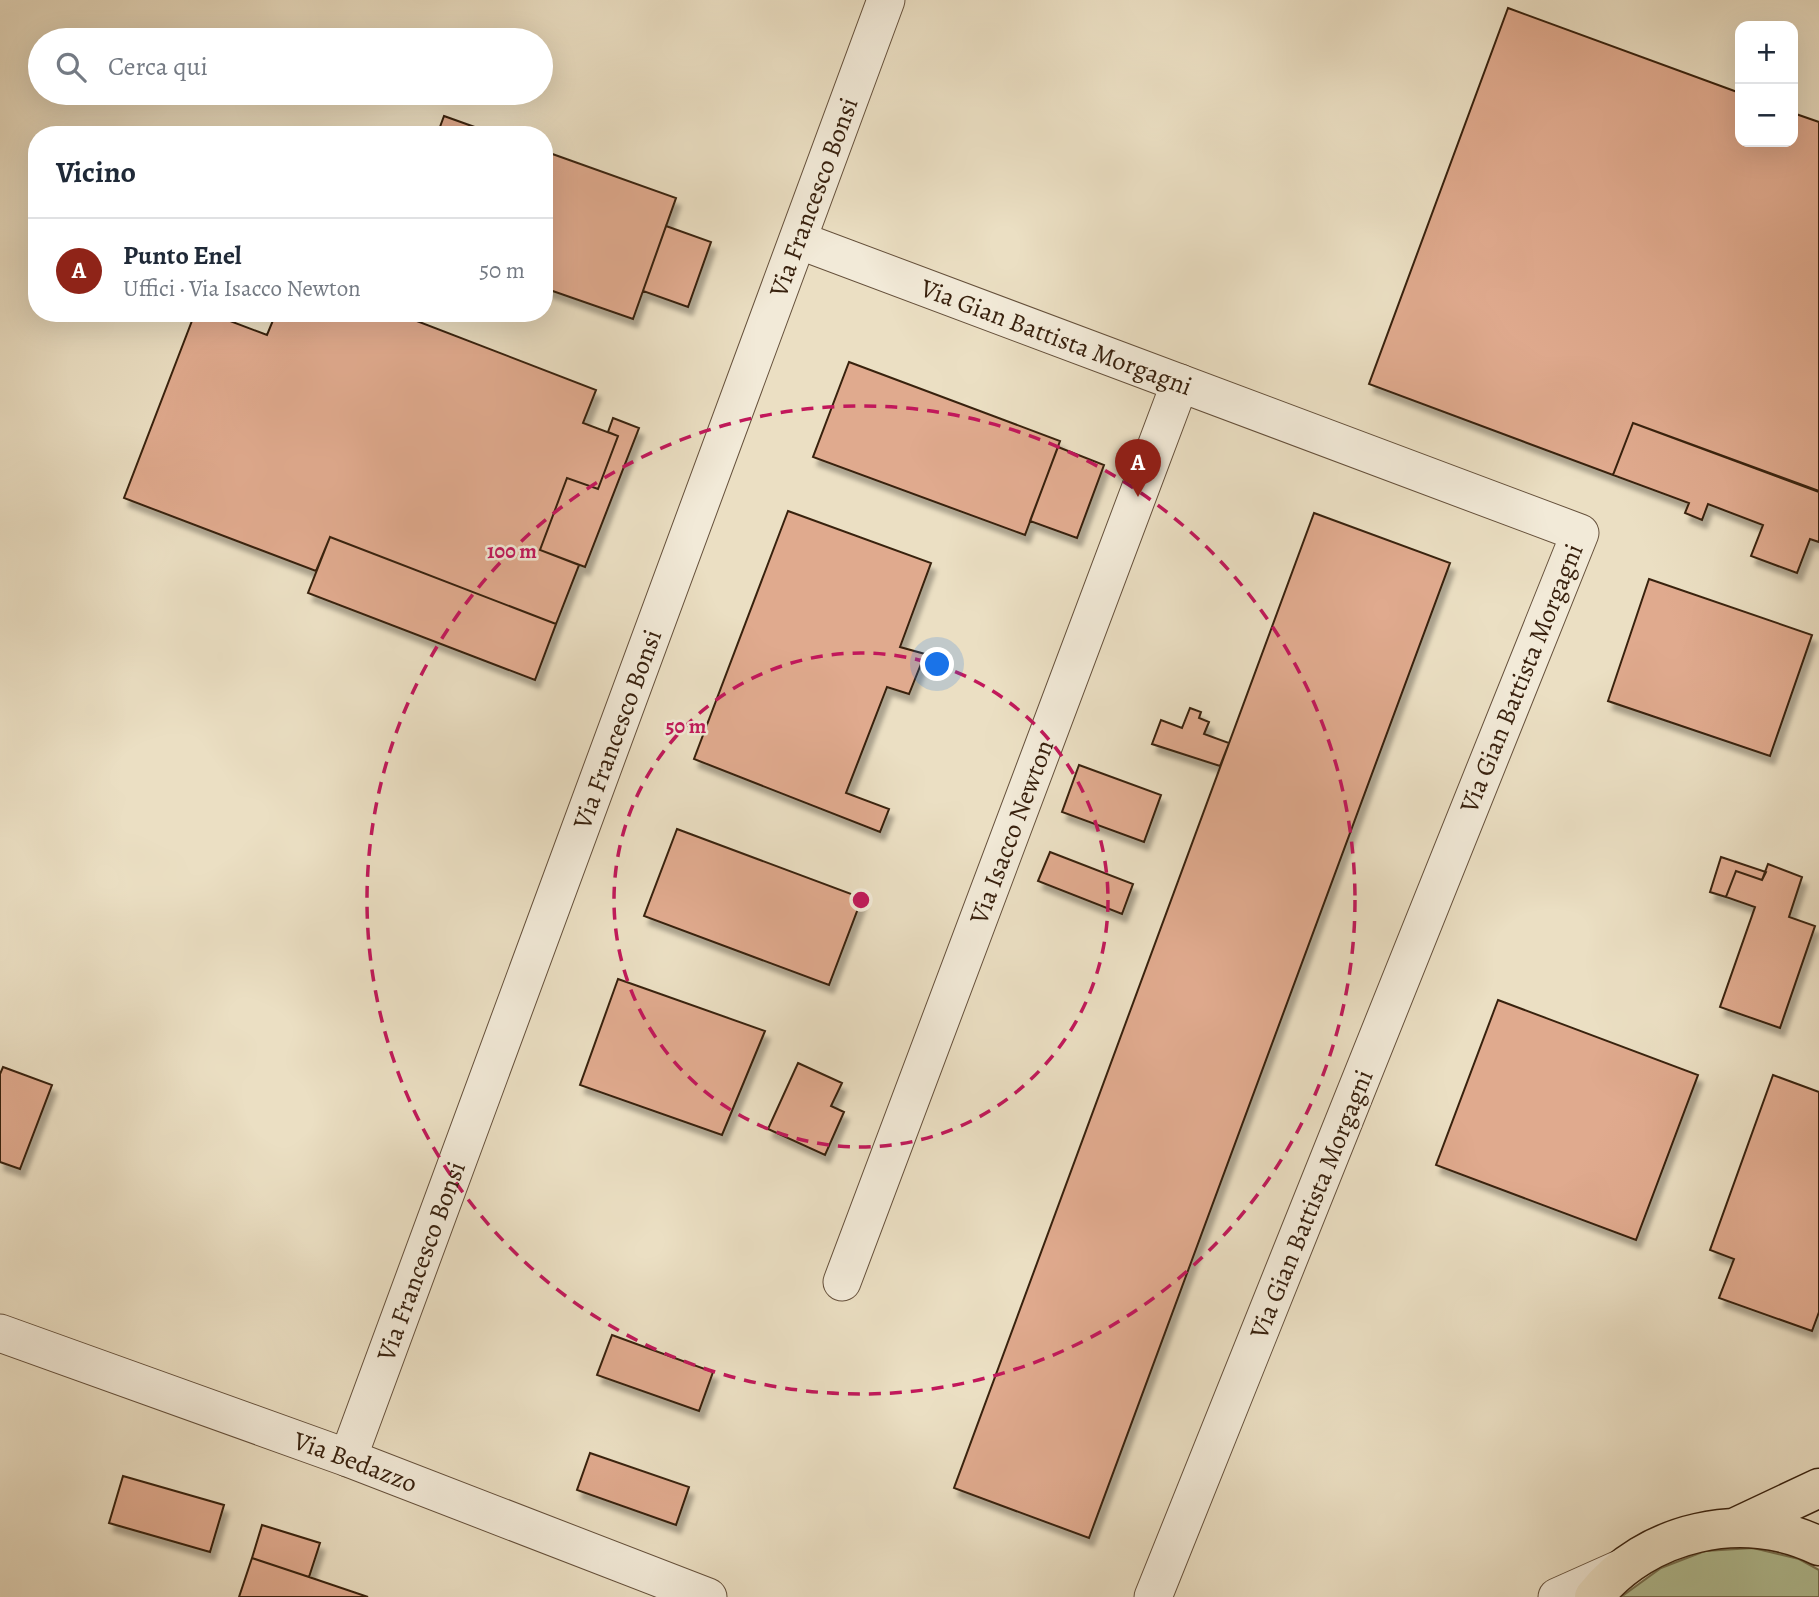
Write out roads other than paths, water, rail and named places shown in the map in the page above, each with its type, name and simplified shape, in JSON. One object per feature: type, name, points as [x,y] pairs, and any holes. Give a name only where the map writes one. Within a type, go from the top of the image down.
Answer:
[{"type":"main road","points":[[1734,1528],[1819,1488]]},
{"type":"main road","points":[[1594,1597],[1623,1568],[1648,1551],[1675,1539],[1704,1531],[1734,1528],[1776,1532],[1819,1546]]},
{"type":"street","name":"Via Francesco Bonsi","points":[[348,1458],[886,0]]},
{"type":"street","name":"Via Gian Battista Morgagni","points":[[798,240],[1580,533],[1153,1597]]},
{"type":"street","name":"Via Isacco Newton","points":[[842,1282],[1180,383]]},
{"type":"street","name":"Via Bedazzo","points":[[0,1333],[348,1458],[708,1597]]},
{"type":"street","points":[[1557,1597],[1623,1568]]},
{"type":"place","name":"Punto Enel","points":[[1138,497]]}]
